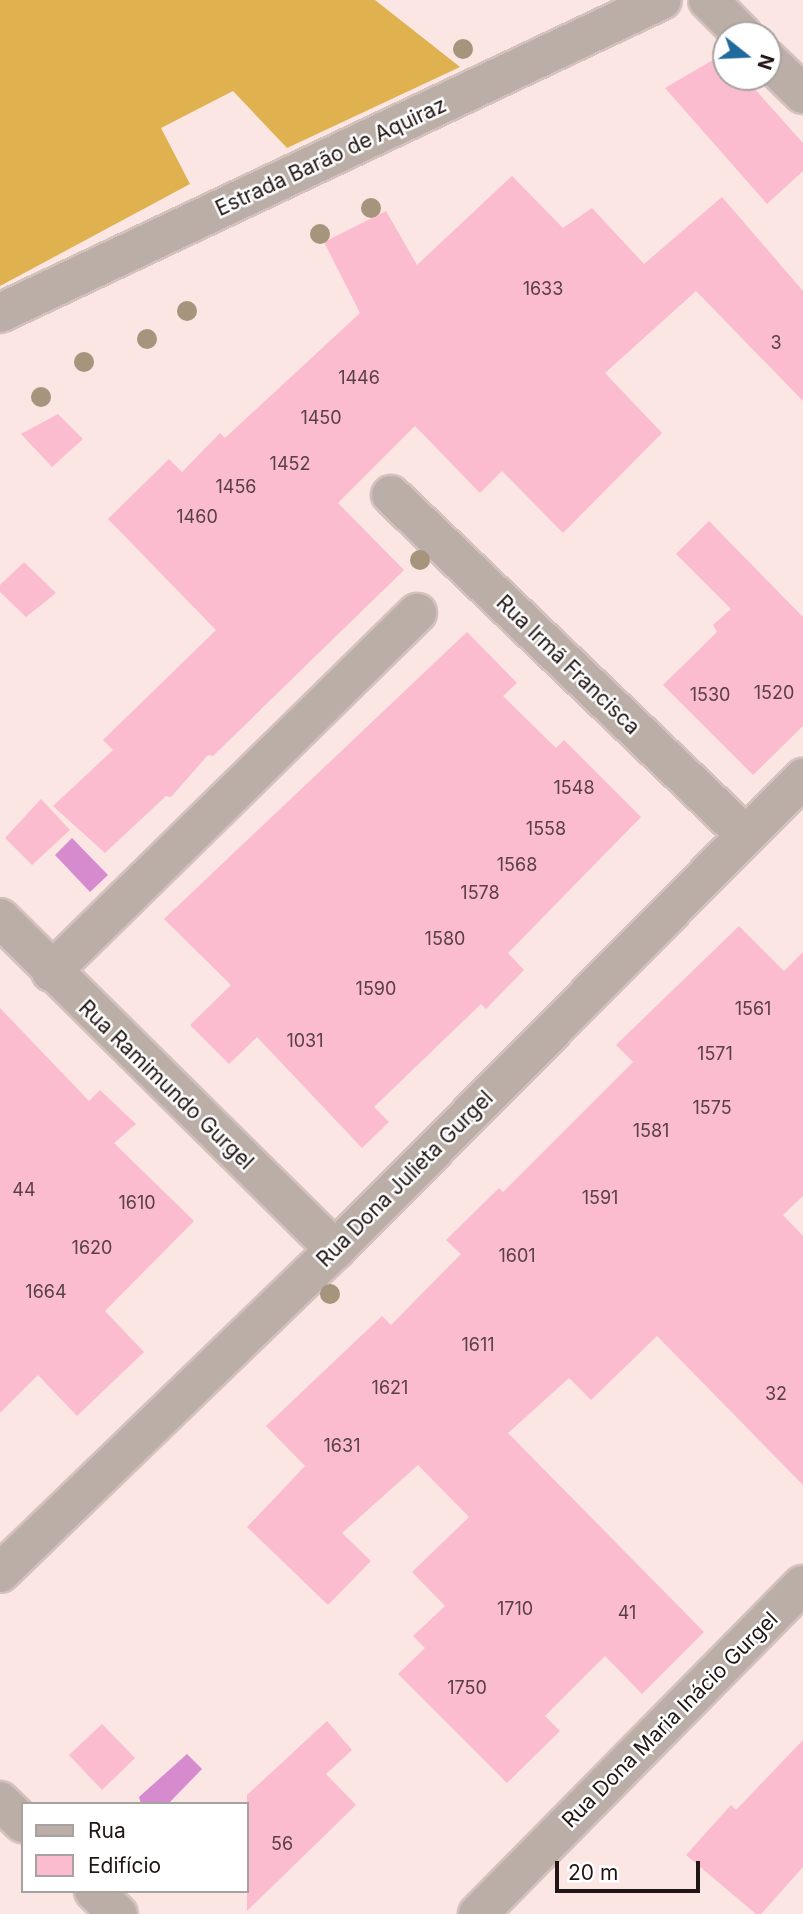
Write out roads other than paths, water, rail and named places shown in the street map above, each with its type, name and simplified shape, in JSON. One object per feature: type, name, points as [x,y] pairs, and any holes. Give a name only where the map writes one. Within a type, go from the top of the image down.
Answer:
[{"type":"street","name":"Estrada Barão de Aquiraz","points":[[0,313],[662,0]]},
{"type":"street","points":[[708,0],[729,21]]},
{"type":"street","points":[[782,74],[803,94]]},
{"type":"street","name":"Rua Irmã Francisca","points":[[391,495],[745,835]]},
{"type":"street","points":[[51,972],[417,614]]},
{"type":"street","name":"Rua Dona Julieta Gurgel","points":[[0,1573],[335,1250],[803,778]]},
{"type":"street","name":"Rua Ramimundo Gurgel","points":[[0,918],[51,972],[335,1250]]},
{"type":"street","name":"Rua Dona Maria Inácio Gurgel","points":[[478,1914],[803,1585]]},
{"type":"street","points":[[0,1801],[21,1821]]},
{"type":"street","points":[[96,1893],[118,1914]]}]
